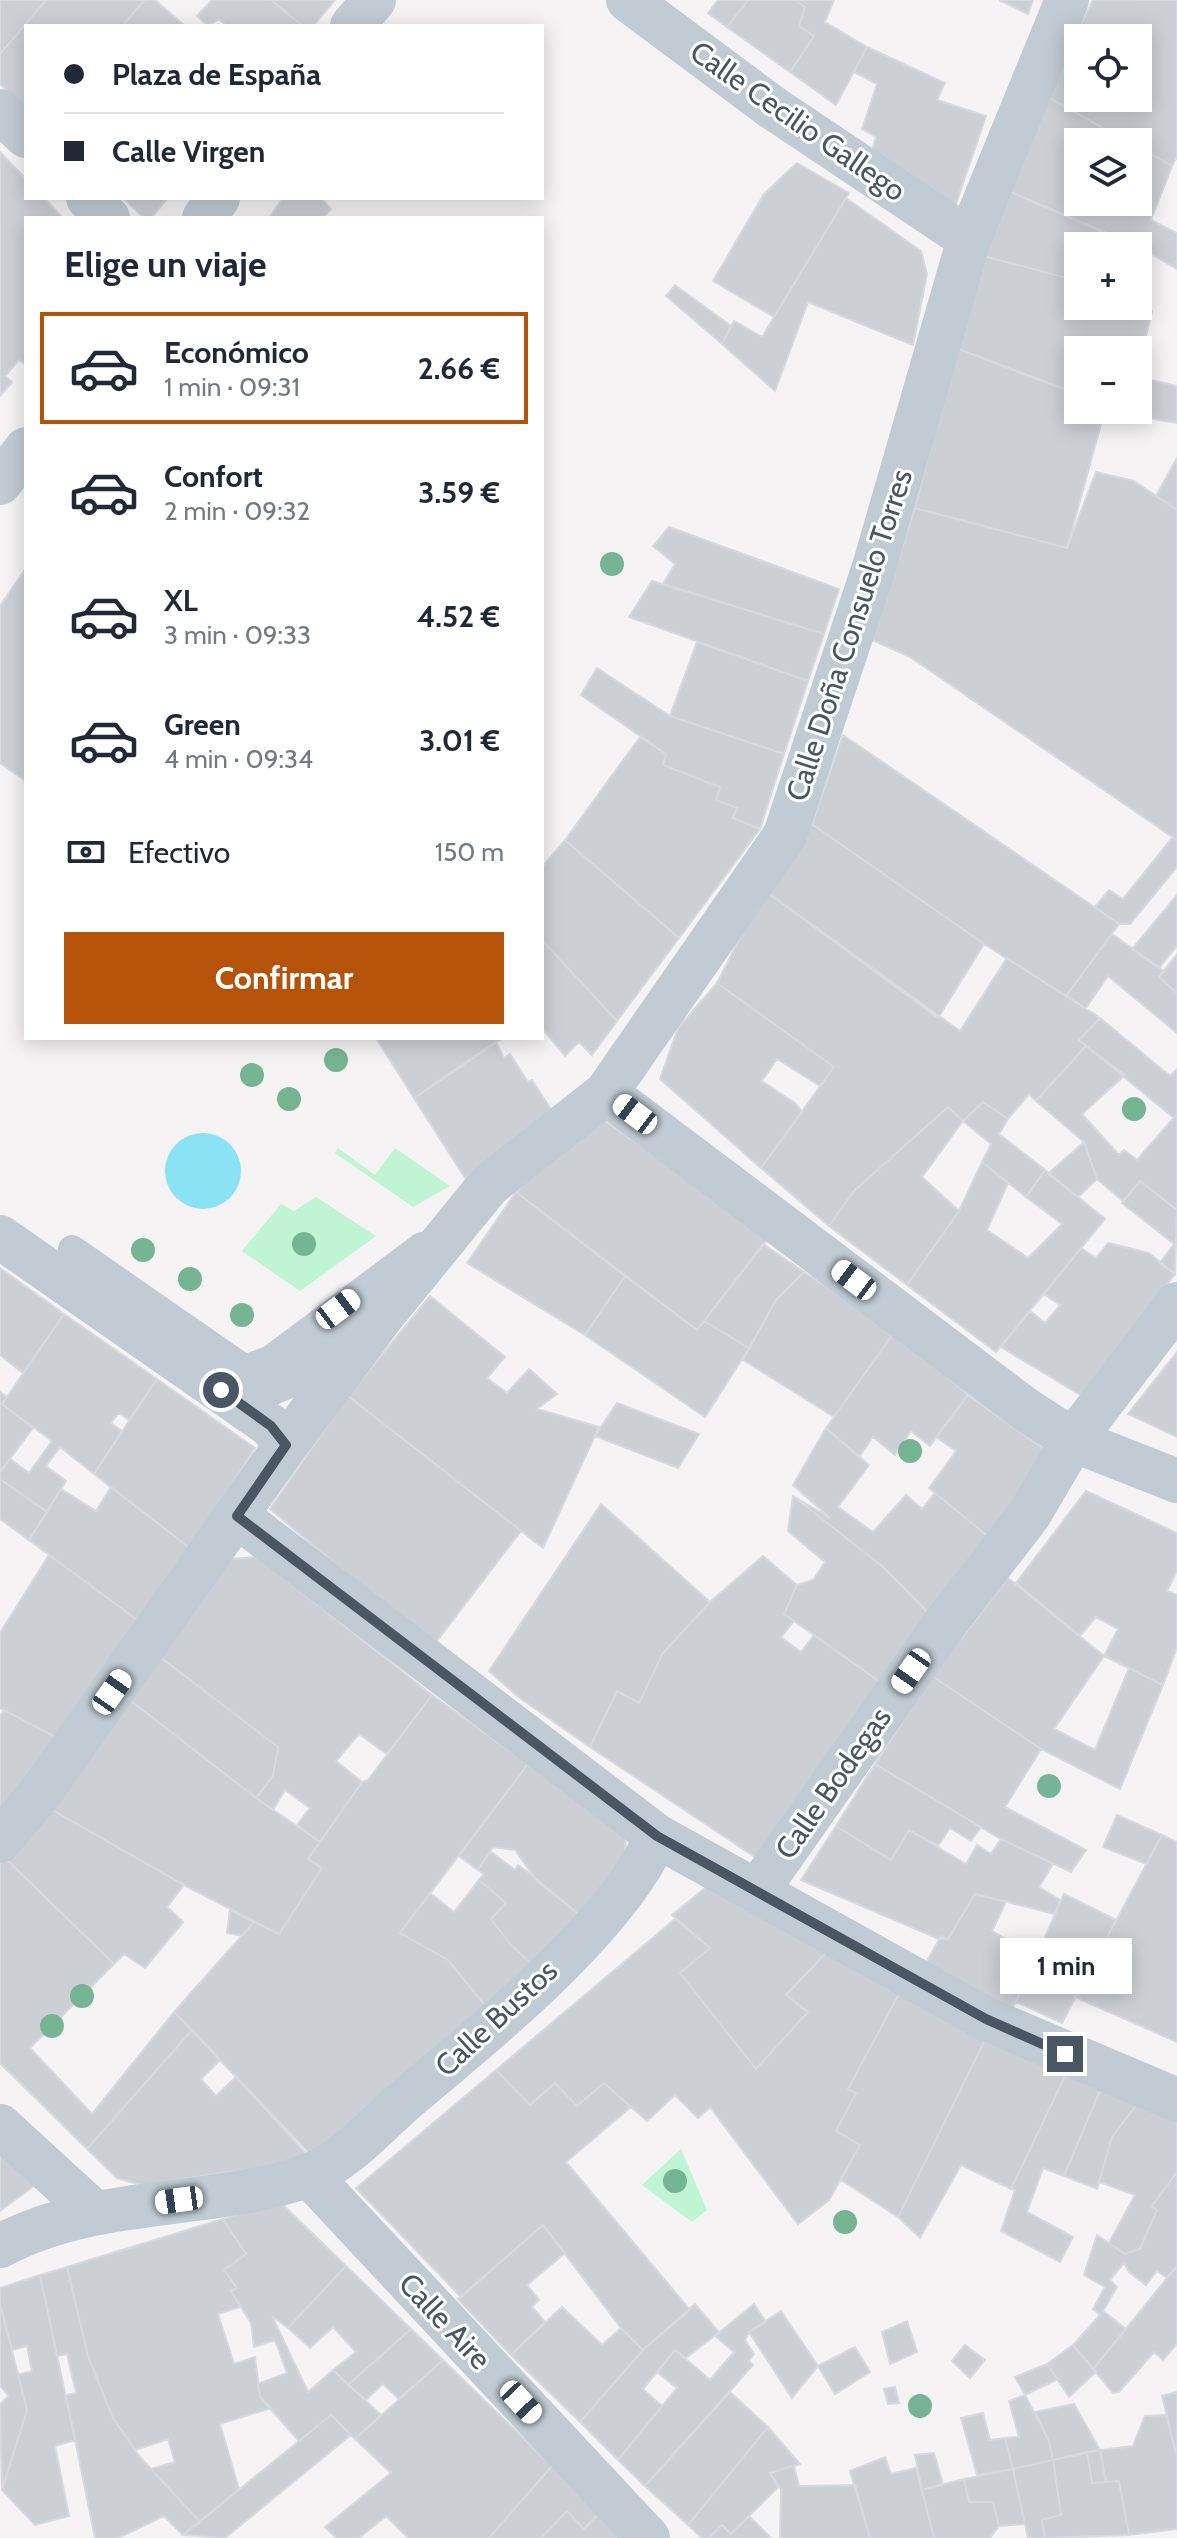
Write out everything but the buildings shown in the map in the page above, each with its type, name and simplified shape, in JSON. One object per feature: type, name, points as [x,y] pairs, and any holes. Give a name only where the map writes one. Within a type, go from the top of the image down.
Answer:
[{"type":"street","points":[[354,24],[374,0]]},
{"type":"street","name":"Calle Cecilio Gallego","points":[[628,0],[773,108],[969,239]]},
{"type":"street","name":"Calle Doña Consuelo Torres","points":[[396,1299],[477,1200],[606,1093],[785,835],[874,567],[969,239],[1067,0]]},
{"type":"street","points":[[0,111],[24,134]]},
{"type":"street","points":[[90,200],[106,216]]},
{"type":"street","points":[[0,483],[24,452]]},
{"type":"street","points":[[606,1093],[1025,1409],[1073,1440],[1177,1481]]},
{"type":"street","points":[[0,1237],[271,1426],[278,1457]]},
{"type":"street","points":[[221,1390],[253,1391],[295,1373],[396,1299]]},
{"type":"street","points":[[0,1841],[41,1792],[278,1457],[396,1299]]},
{"type":"street","name":"Calle Bodegas","points":[[757,1891],[946,1622],[1029,1515],[1073,1440],[1177,1304]]},
{"type":"street","points":[[237,1516],[657,1836],[986,2019],[1177,2100]]},
{"type":"street","name":"Calle Bustos","points":[[0,2246],[42,2226],[95,2213],[236,2191],[309,2175],[346,2152],[502,2018],[590,1930],[644,1864],[657,1836]]},
{"type":"street","points":[[0,2126],[95,2213]]},
{"type":"street","name":"Calle Aire","points":[[309,2175],[648,2538]]},
{"type":"lane","points":[[72,1249],[245,1369],[271,1359],[477,1200]]},
{"type":"green space","points":[[338,1148],[375,1175],[395,1148],[450,1186],[413,1207],[335,1153]]},
{"type":"green space","points":[[316,1197],[376,1236],[300,1291],[242,1251],[281,1204],[294,1211]]},
{"type":"green space","points":[[681,2149],[707,2210],[692,2222],[642,2185]]},
{"type":"water","points":[[196,1133],[210,1133],[224,1139],[235,1150],[241,1171],[239,1186],[230,1198],[218,1207],[196,1209],[182,1203],[171,1192],[165,1178],[165,1164],[171,1150],[182,1139]]},
{"type":"route","points":[[221,1390],[271,1426],[286,1445],[237,1516],[657,1836],[986,2019],[1065,2054]]}]
